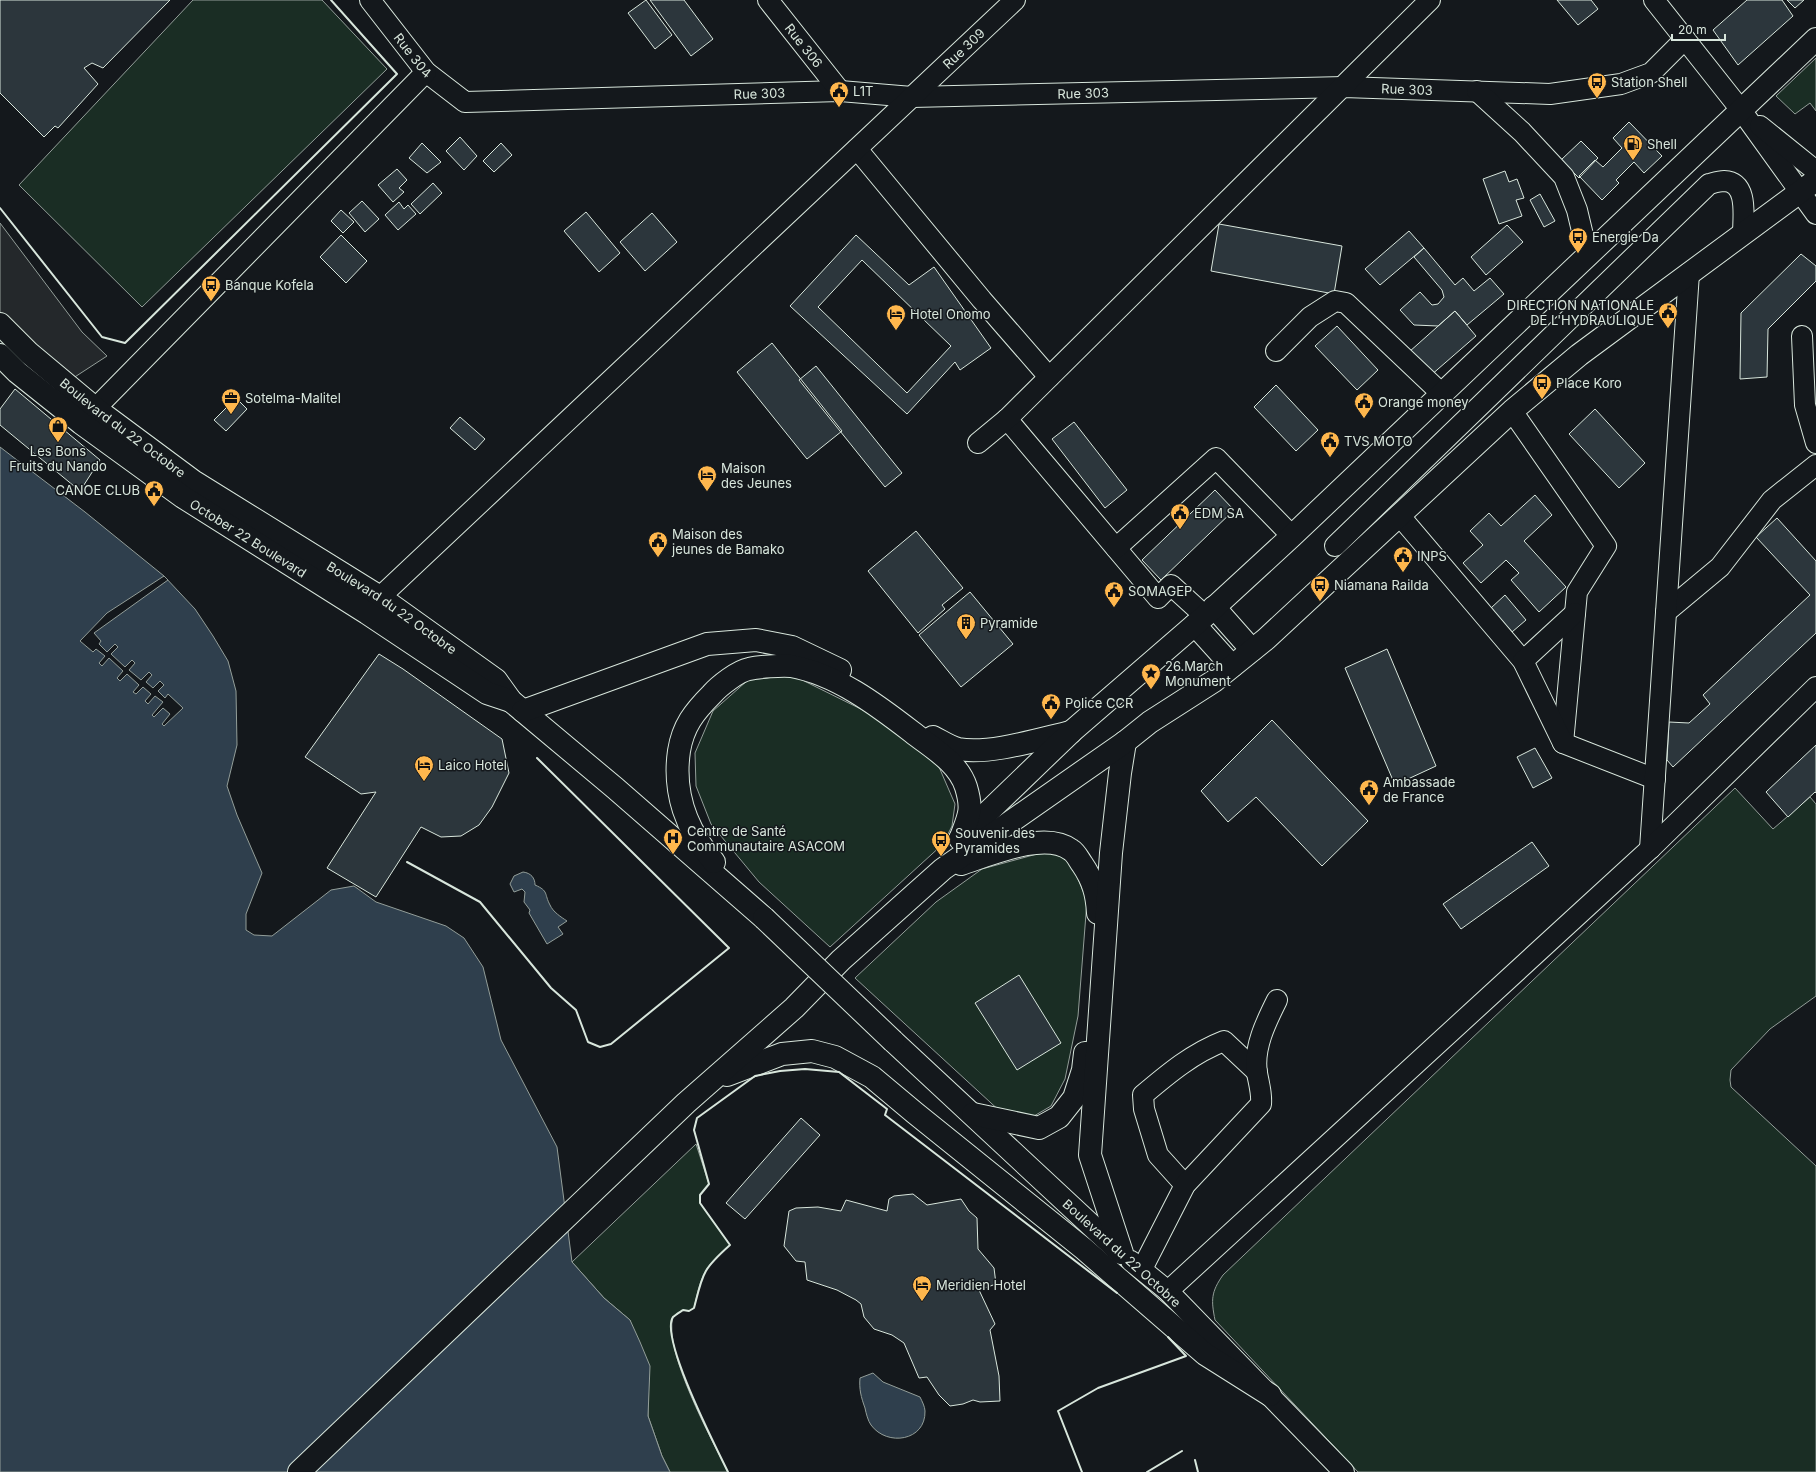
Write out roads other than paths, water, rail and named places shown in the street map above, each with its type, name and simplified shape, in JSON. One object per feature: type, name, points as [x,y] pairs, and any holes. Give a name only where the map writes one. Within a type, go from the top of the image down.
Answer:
[{"type":"main road","points":[[960,839],[1071,732],[1204,616],[1292,536],[1816,39]]},
{"type":"main road","points":[[299,1472],[686,1104],[794,1008],[841,960],[943,869],[1126,742],[1150,722],[1214,681],[1252,650],[1324,586],[1512,411],[1579,355],[1808,186]]},
{"type":"main road","name":"Boulevard du 22 Octobre","points":[[0,324],[89,416],[380,597],[496,680],[517,706],[615,788],[764,918],[893,1041],[973,1114],[1062,1200],[1122,1253]]},
{"type":"main road","name":"October 22 Boulevard","points":[[0,355],[17,372],[89,416],[183,497],[367,613],[486,693],[517,706]]},
{"type":"main road","points":[[1204,616],[1252,650]]},
{"type":"main road","points":[[1204,616],[1232,666]]},
{"type":"main road","points":[[517,706],[707,644],[756,640],[792,647],[838,669],[889,702],[932,737],[957,749],[975,750],[995,748],[1071,732]]},
{"type":"main road","points":[[764,918],[710,857],[690,828],[679,799],[676,769],[681,737],[694,712],[720,686],[747,669],[790,666],[827,677],[882,709],[948,759],[958,770],[966,786],[971,811],[960,839],[943,869]]},
{"type":"main road","points":[[1122,1253],[1090,1155],[1111,853],[1120,773],[1126,742]]},
{"type":"main road","points":[[943,869],[1024,845],[1042,842],[1058,844],[1072,850],[1092,878],[1097,896],[1098,926],[1093,987],[1083,1070],[1074,1098],[1058,1117],[1039,1128],[973,1114]]},
{"type":"main road","points":[[703,1090],[731,1073],[782,1054],[812,1051],[836,1057],[872,1077],[1084,1249],[1205,1354],[1270,1395]]},
{"type":"street","name":"Rue 306","points":[[768,0],[840,91]]},
{"type":"street","name":"Rue 309","points":[[380,597],[1015,0]]},
{"type":"street","points":[[978,442],[1007,419],[1050,377],[1430,0]]},
{"type":"street","points":[[1654,0],[1741,110],[1808,186],[1816,214]]},
{"type":"street","name":"Rue 304","points":[[372,1],[426,72],[465,102]]},
{"type":"street","name":"Rue 303","points":[[465,102],[840,91],[912,97],[1344,87],[1550,94],[1621,84],[1651,73],[1685,39]]},
{"type":"street","points":[[89,416],[426,72]]},
{"type":"street","points":[[1477,91],[1522,132],[1564,177],[1577,210],[1588,256]]},
{"type":"street","points":[[1741,110],[1816,171]]},
{"type":"street","points":[[857,149],[982,300],[1050,377]]},
{"type":"street","points":[[1335,546],[1709,184],[1724,181],[1734,183],[1742,193],[1744,211],[1742,234]]},
{"type":"street","points":[[1650,849],[1689,273]]},
{"type":"street","points":[[1276,351],[1310,317],[1335,301],[1346,303],[1442,394]]},
{"type":"street","points":[[1802,336],[1804,405],[1816,443]]},
{"type":"street","points":[[1512,411],[1606,546],[1577,592],[1563,743]]},
{"type":"street","points":[[1007,419],[1158,598],[1171,585],[1204,616]]},
{"type":"street","points":[[1116,548],[1216,458],[1292,536]]},
{"type":"street","points":[[1666,612],[1720,567],[1772,500],[1816,465]]},
{"type":"street","points":[[1399,515],[1523,661],[1563,743],[1655,779]]},
{"type":"street","points":[[1523,661],[1575,613]]},
{"type":"street","points":[[1168,1291],[1650,849],[1816,687]]},
{"type":"street","points":[[1142,1269],[1185,1185],[1261,1104],[1262,1093],[1257,1072],[1259,1042],[1278,1000]]},
{"type":"street","points":[[1185,1185],[1158,1155],[1144,1109],[1143,1095],[1183,1062],[1206,1048],[1224,1041],[1257,1072]]},
{"type":"street","name":"Boulevard du 22 Octobre","points":[[1122,1253],[1168,1291],[1344,1472]]},
{"type":"water","points":[[0,447],[85,512],[164,576],[195,609],[228,661],[236,691],[237,745],[227,786],[237,815],[262,873],[246,914],[246,930],[254,935],[272,936],[331,890],[354,886],[376,902],[446,926],[464,938],[483,967],[501,1040],[557,1147],[572,1262],[604,1298],[630,1320],[650,1366],[648,1416],[662,1456],[670,1472],[0,1472]]},
{"type":"water","points":[[523,872],[532,876],[535,885],[546,893],[551,908],[567,921],[558,927],[563,934],[547,944],[529,913],[530,910],[524,902],[525,892],[522,889],[514,892],[510,884],[514,876]]},
{"type":"water","points":[[873,1373],[883,1382],[920,1397],[925,1409],[924,1421],[919,1429],[913,1434],[904,1438],[895,1438],[878,1432],[871,1425],[861,1397],[860,1378]]},
{"type":"place","name":"Station Shell","points":[[1597,99]]},
{"type":"place","name":"L1T","points":[[839,108]]},
{"type":"place","name":"Shell","points":[[1633,161]]},
{"type":"place","name":"Energie Da","points":[[1578,254]]},
{"type":"place","name":"Banque Kofela","points":[[211,302]]},
{"type":"place","name":"DIRECTION NATIONALE DE L'HYDRAULIQUE","points":[[1668,329]]},
{"type":"place","name":"Hotel Onomo","points":[[896,331]]},
{"type":"place","name":"Place Koro","points":[[1542,400]]},
{"type":"place","name":"Sotelma-Malitel","points":[[231,415]]},
{"type":"place","name":"Orange money","points":[[1364,419]]},
{"type":"place","name":"Les Bons Fruits du Nando","points":[[58,443]]},
{"type":"place","name":"TVS MOTO","points":[[1330,458]]},
{"type":"place","name":"Maison des Jeunes","points":[[707,492]]},
{"type":"place","name":"CANOE CLUB","points":[[154,507]]},
{"type":"place","name":"EDM SA","points":[[1180,530]]},
{"type":"place","name":"Maison des jeunes de Bamako","points":[[658,558]]},
{"type":"place","name":"INPS","points":[[1403,573]]},
{"type":"place","name":"Niamana Railda","points":[[1320,602]]},
{"type":"place","name":"SOMAGEP","points":[[1114,608]]},
{"type":"place","name":"Pyramide","points":[[966,640]]},
{"type":"place","name":"26.March Monument","points":[[1151,690]]},
{"type":"place","name":"Police CCR","points":[[1051,720]]},
{"type":"place","name":"Laico Hotel","points":[[424,782]]},
{"type":"place","name":"Ambassade de France","points":[[1369,806]]},
{"type":"place","name":"Centre de Santé Communautaire ASACOM","points":[[673,855]]},
{"type":"place","name":"Souvenir des Pyramides","points":[[941,857]]},
{"type":"place","name":"Meridien Hotel","points":[[922,1302]]}]
